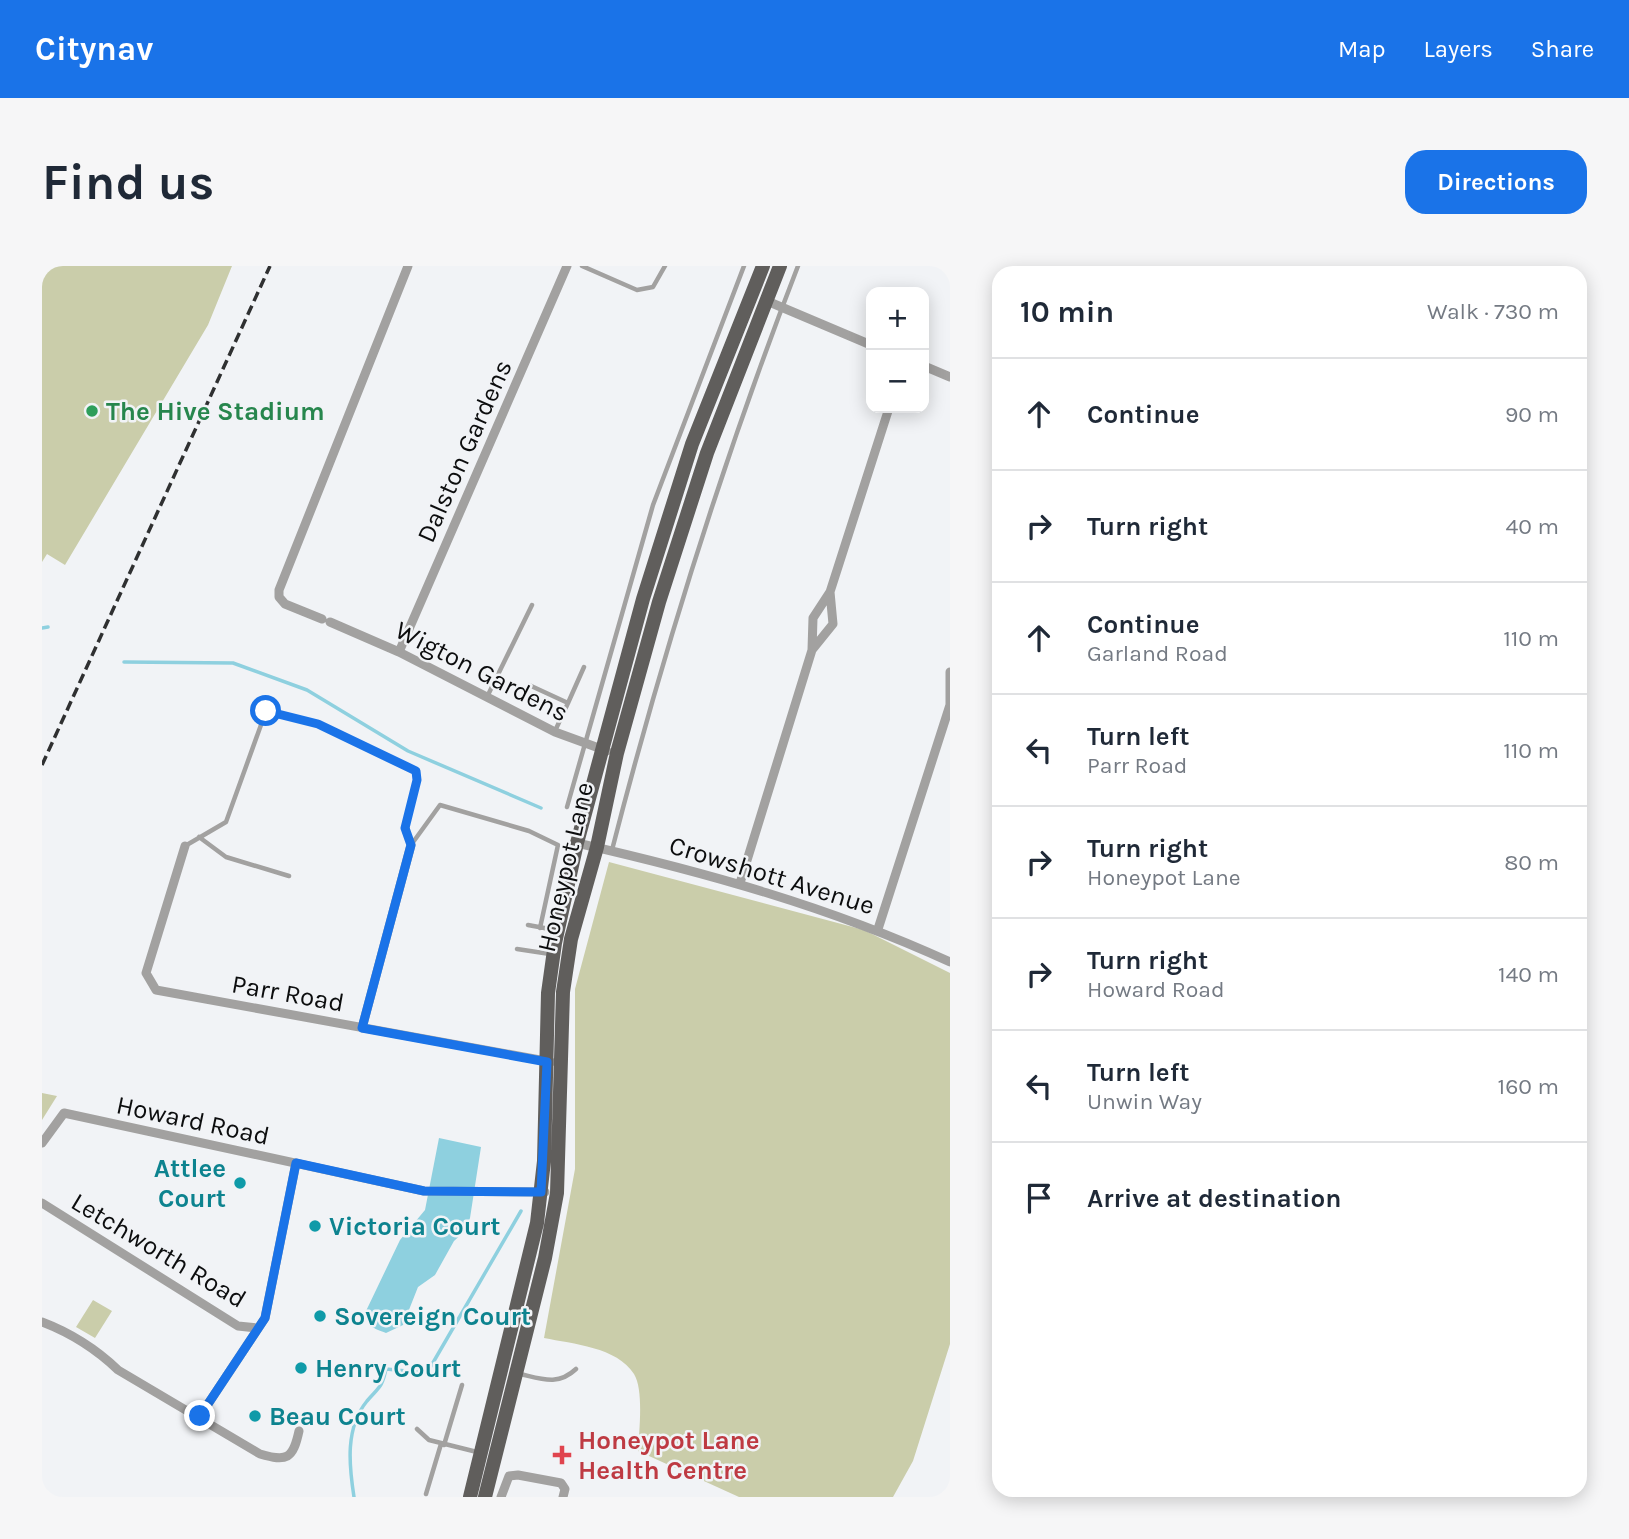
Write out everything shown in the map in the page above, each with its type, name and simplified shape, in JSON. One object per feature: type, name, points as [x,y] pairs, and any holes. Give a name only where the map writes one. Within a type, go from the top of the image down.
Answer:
[{"type":"main road","name":"Honeypot Lane","points":[[476,1496],[480,1453],[537,1223],[541,1192],[548,993],[553,954],[577,842],[643,599],[692,444],[763,266]]},
{"type":"main road","name":"Honeypot Lane","points":[[476,1496],[516,1373],[557,1193],[563,992],[573,933],[604,849],[617,753],[659,602],[707,453],[780,266]]},
{"type":"street","name":"Wigton Gardens","points":[[408,266],[282,578],[279,597],[285,604],[399,652],[583,745],[617,753]]},
{"type":"street","name":"Dalston Gardens","points":[[399,652],[567,266]]},
{"type":"street","points":[[766,301],[866,343]]},
{"type":"street","points":[[929,368],[950,377]]},
{"type":"street","points":[[740,883],[812,650],[813,618],[830,592],[887,413]]},
{"type":"street","points":[[812,650],[833,624],[830,592]]},
{"type":"street","points":[[878,929],[950,705],[950,672]]},
{"type":"street","name":"Crowshott Avenue","points":[[577,842],[740,883],[878,929],[950,962]]},
{"type":"street","points":[[362,1028],[411,845]]},
{"type":"street","name":"Parr Road","points":[[185,846],[146,974],[156,990],[547,1062],[563,1062]]},
{"type":"street","name":"Howard Road","points":[[42,1143],[64,1113],[424,1191],[477,1193],[516,1190],[557,1193]]},
{"type":"street","points":[[200,1416],[265,1318],[276,1275],[296,1163]]},
{"type":"street","name":"Letchworth Road","points":[[42,1203],[238,1326],[257,1328]]},
{"type":"street","points":[[42,1322],[64,1330],[99,1352],[118,1370],[200,1416],[260,1454],[279,1460],[289,1456],[296,1447],[299,1431]]},
{"type":"street","points":[[500,1497],[509,1476],[518,1475],[561,1483],[565,1489],[563,1497]]},
{"type":"lane","points":[[582,266],[637,290],[653,287],[666,266]]},
{"type":"lane","points":[[567,807],[653,505],[744,266]]},
{"type":"lane","points":[[604,849],[682,597],[798,266]]},
{"type":"lane","points":[[677,439],[692,444]]},
{"type":"lane","points":[[487,698],[531,605]]},
{"type":"lane","points":[[555,732],[584,667]]},
{"type":"lane","points":[[529,685],[568,704]]},
{"type":"lane","points":[[185,846],[226,822],[266,711],[318,724],[416,771],[417,780],[405,828],[411,845]]},
{"type":"lane","points":[[411,845],[440,805],[529,831],[558,845],[540,928]]},
{"type":"lane","points":[[199,837],[226,856],[289,876]]},
{"type":"lane","points":[[528,925],[573,933]]},
{"type":"lane","points":[[517,949],[553,954]]},
{"type":"lane","points":[[516,1373],[554,1382],[565,1379],[576,1369]]},
{"type":"lane","points":[[426,1494],[462,1385]]},
{"type":"lane","points":[[417,1429],[429,1440],[480,1453]]},
{"type":"green space","name":"The Hive Stadium","points":[[42,266],[232,266],[208,325],[65,565],[47,554],[42,562]]},
{"type":"green space","points":[[609,862],[864,930],[950,973],[950,1344],[913,1461],[893,1497],[739,1497],[638,1451],[640,1400],[634,1374],[626,1365],[606,1352],[544,1338],[575,1169],[575,989]]},
{"type":"green space","points":[[42,1093],[57,1096],[42,1120]]},
{"type":"green space","points":[[93,1300],[112,1311],[95,1338],[76,1327]]},
{"type":"water","points":[[439,1138],[481,1147],[470,1218],[465,1231],[454,1241],[435,1275],[418,1287],[403,1325],[386,1333],[372,1326],[366,1311],[400,1240],[425,1210]]},
{"type":"waterway","points":[[42,628],[48,627]]},
{"type":"waterway","points":[[124,662],[233,663],[307,690],[408,751],[541,808]]},
{"type":"waterway","points":[[354,1497],[350,1447],[360,1412],[381,1384],[386,1369],[427,1373],[521,1211]]},
{"type":"railway","points":[[42,765],[270,266]]},
{"type":"place","name":"The Hive Stadium","points":[[92,411]]},
{"type":"place","name":"Attlee Court","points":[[240,1183]]},
{"type":"place","name":"Victoria Court","points":[[315,1226]]},
{"type":"place","name":"Sovereign Court","points":[[320,1316]]},
{"type":"place","name":"Henry Court","points":[[301,1368]]},
{"type":"place","name":"Beau Court","points":[[255,1416]]},
{"type":"place","name":"Honeypot Lane Health Centre","points":[[562,1455]]},
{"type":"route","points":[[200,1416],[265,1318],[276,1275],[296,1163],[424,1191],[477,1193],[516,1190],[541,1192],[544,1161],[547,1062],[362,1028],[411,845],[405,828],[417,780],[416,771],[318,724],[266,711]]}]
